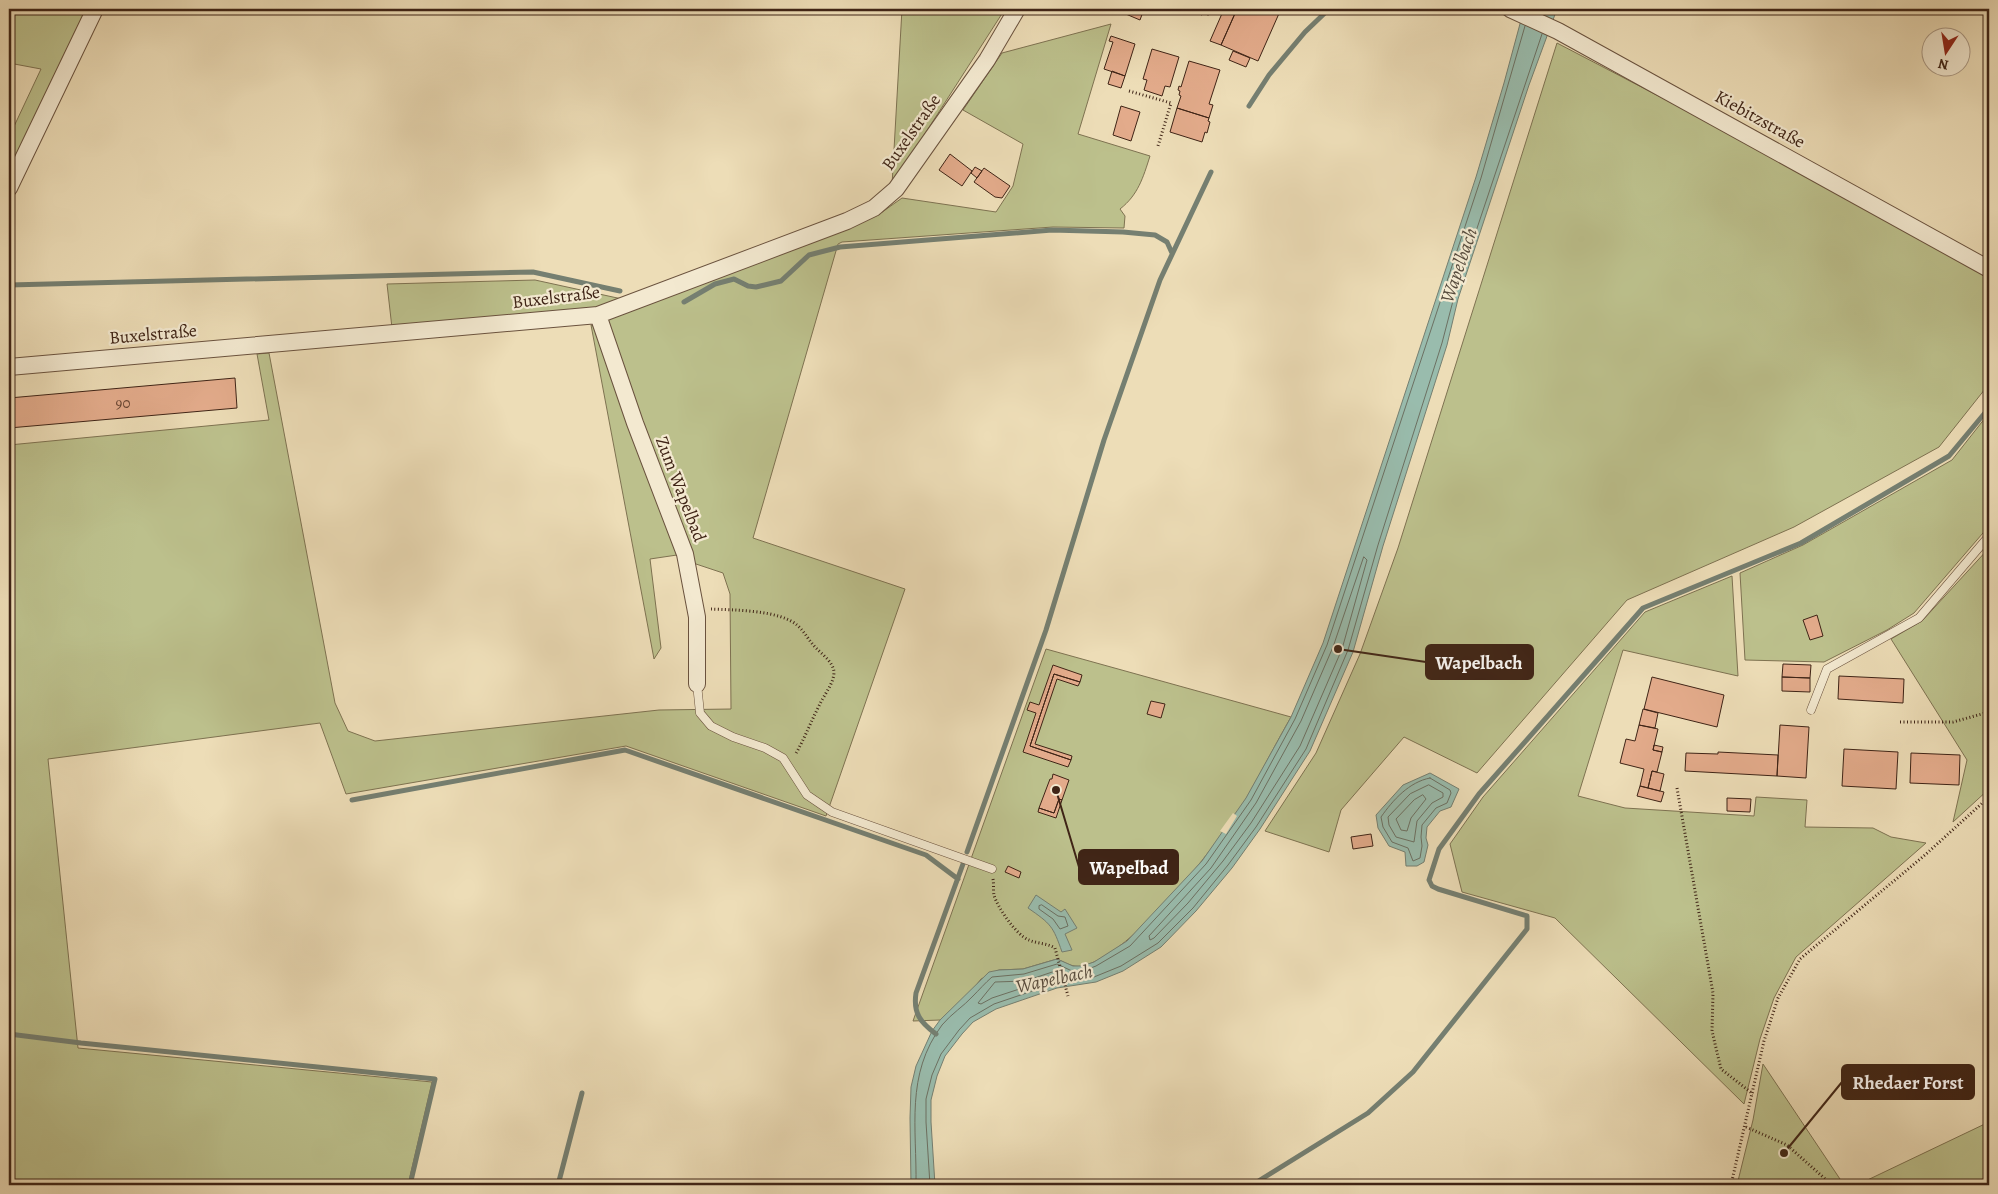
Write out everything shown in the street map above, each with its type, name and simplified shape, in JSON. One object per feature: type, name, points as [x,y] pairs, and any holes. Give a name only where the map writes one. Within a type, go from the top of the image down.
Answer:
[{"type":"street","points":[[9,188],[95,9]]},
{"type":"street","name":"Buxelstraße","points":[[9,367],[598,315],[847,221],[874,208],[896,188],[986,60],[1017,9]]},
{"type":"street","name":"Kiebitzstraße","points":[[1514,10],[1558,31],[1989,269]]},
{"type":"street","name":"Zum Wapelbad","points":[[598,315],[634,423],[685,554],[696,609],[697,684]]},
{"type":"lane","points":[[1811,710],[1827,669],[1919,618],[1989,536]]},
{"type":"lane","points":[[697,684],[700,713],[711,726],[733,737],[765,748],[783,758],[807,795],[832,812],[992,869]]},
{"type":"path","points":[[1129,91],[1171,103],[1158,146]]},
{"type":"path","points":[[696,609],[744,610],[772,615],[795,623],[807,634],[814,646],[832,664],[834,673],[830,684],[807,734],[788,766]]},
{"type":"path","points":[[1900,722],[1953,722],[1989,712]]},
{"type":"path","points":[[1677,788],[1713,994],[1712,1031],[1721,1069],[1753,1094]]},
{"type":"path","points":[[1732,1185],[1764,1041],[1778,998],[1800,959],[1925,855],[1989,797]]},
{"type":"path","points":[[992,869],[994,896],[1003,914],[1022,936],[1029,940],[1049,944],[1055,948],[1068,996]]},
{"type":"path","points":[[1746,1128],[1787,1145],[1832,1185]]},
{"type":"green space","points":[[9,9],[86,9],[9,170],[9,137],[41,69],[9,63]]},
{"type":"green space","points":[[902,9],[1005,9],[892,185]]},
{"type":"green space","points":[[1111,24],[1078,134],[1150,156],[1136,192],[1120,209],[1125,216],[1124,228],[1053,227],[842,242],[838,244],[753,538],[905,589],[826,816],[626,746],[346,794],[320,723],[48,759],[78,1048],[432,1082],[408,1185],[9,1185],[9,445],[269,420],[257,354],[269,353],[335,703],[348,731],[375,741],[659,710],[731,709],[730,594],[723,573],[693,563],[639,419],[607,320],[838,232],[878,215],[902,198],[996,212],[1013,186],[1023,144],[963,110],[1002,53]]},
{"type":"green space","points":[[1557,43],[1766,152],[1989,278],[1989,384],[1939,447],[1794,527],[1627,600],[1477,773],[1404,737],[1341,810],[1329,852],[1265,831],[1316,753],[1360,654],[1398,548]]},
{"type":"green space","points":[[535,280],[622,299],[597,308],[392,328],[387,284]]},
{"type":"green space","points":[[591,325],[597,328],[627,421],[677,555],[650,559],[661,648],[654,659]]},
{"type":"green space","points":[[1989,413],[1989,526],[1914,613],[1887,630],[1824,662],[1745,660],[1740,573],[1803,545],[1952,460]]},
{"type":"green space","points":[[1989,548],[1989,789],[1953,822],[1967,760],[1891,639],[1922,621]]},
{"type":"green space","points":[[1732,576],[1738,676],[1623,650],[1578,796],[1625,808],[1754,816],[1756,797],[1807,800],[1805,827],[1873,828],[1891,837],[1926,843],[1796,957],[1774,998],[1760,1039],[1744,1104],[1555,918],[1462,892],[1450,844],[1483,797],[1645,612]]},
{"type":"green space","points":[[1046,649],[1291,717],[1247,797],[1217,841],[1174,894],[1125,942],[1102,958],[1082,966],[1072,965],[1057,959],[1023,969],[999,970],[981,979],[970,993],[940,1020],[913,1021]]},
{"type":"green space","points":[[1763,1064],[1844,1185],[1737,1185],[1753,1120]]},
{"type":"green space","points":[[1989,1122],[1989,1185],[1857,1185]]},
{"type":"water","points":[[1524,9],[1557,9],[1529,85],[1458,299],[1447,345],[1383,546],[1353,652],[1310,751],[1260,829],[1232,868],[1196,911],[1161,947],[1123,971],[1096,982],[1057,988],[996,1009],[973,1022],[945,1056],[937,1076],[931,1100],[935,1185],[911,1185],[911,1087],[916,1066],[932,1031],[940,1020],[989,972],[1023,969],[1057,959],[1073,966],[1082,966],[1094,962],[1127,941],[1202,861],[1246,798],[1291,717],[1323,643],[1476,177]]},
{"type":"water","points":[[1430,773],[1459,789],[1451,807],[1440,811],[1427,827],[1426,838],[1428,845],[1424,862],[1417,866],[1406,866],[1405,852],[1389,846],[1378,828],[1376,815],[1403,785]]},
{"type":"water","points":[[1036,895],[1061,912],[1065,909],[1077,928],[1065,934],[1072,950],[1062,952],[1050,926],[1028,908]]},
{"type":"pier","points":[[1233,813],[1237,816],[1226,834],[1220,831]]},
{"type":"building","points":[[1122,9],[1144,9],[1140,20],[1121,12]]},
{"type":"building","points":[[1185,9],[1205,9],[1202,15]]},
{"type":"building","points":[[1208,9],[1211,12],[1208,15],[1205,12]]},
{"type":"building","points":[[1224,9],[1237,9],[1221,45],[1210,41]]},
{"type":"building","points":[[1237,9],[1281,9],[1258,61],[1221,45]]},
{"type":"building","points":[[1111,36],[1135,44],[1125,76],[1104,69],[1113,42],[1109,41]]},
{"type":"building","points":[[1152,49],[1179,57],[1170,87],[1165,86],[1162,96],[1144,90],[1147,80],[1143,79]]},
{"type":"building","points":[[1233,51],[1250,58],[1246,67],[1229,60]]},
{"type":"building","points":[[1189,61],[1220,70],[1209,104],[1213,105],[1209,118],[1177,108],[1181,96],[1178,90],[1179,86],[1181,87]]},
{"type":"building","points":[[1112,71],[1125,76],[1121,88],[1108,84]]},
{"type":"building","points":[[1121,106],[1140,112],[1131,141],[1113,135]]},
{"type":"building","points":[[1177,108],[1209,118],[1208,121],[1210,122],[1207,133],[1205,132],[1202,142],[1170,132]]},
{"type":"building","points":[[950,154],[972,171],[962,186],[939,170]]},
{"type":"building","points":[[975,167],[982,171],[977,178],[971,173]]},
{"type":"building","points":[[984,168],[1010,186],[1002,198],[995,197],[974,182]]},
{"type":"building","points":[[235,378],[237,408],[9,428],[9,398]]},
{"type":"building","points":[[1817,615],[1823,636],[1810,640],[1803,620]]},
{"type":"building","points":[[1783,664],[1811,665],[1810,678],[1782,677]]},
{"type":"building","points":[[1053,665],[1082,675],[1080,682],[1054,674],[1030,746],[1071,760],[1068,767],[1023,752],[1036,713],[1027,710],[1030,702],[1039,705]]},
{"type":"building","points":[[1054,674],[1080,682],[1078,686],[1057,679],[1035,744],[1072,756],[1071,760],[1030,746]]},
{"type":"building","points":[[1839,676],[1904,679],[1903,703],[1838,699]]},
{"type":"building","points":[[1652,677],[1724,695],[1717,727],[1644,709]]},
{"type":"building","points":[[1782,677],[1810,678],[1810,692],[1782,691]]},
{"type":"building","points":[[1151,701],[1165,704],[1161,718],[1147,714]]},
{"type":"building","points":[[1643,709],[1658,713],[1655,728],[1639,725]]},
{"type":"building","points":[[1639,725],[1658,729],[1653,750],[1662,752],[1657,772],[1652,771],[1648,788],[1640,786],[1644,769],[1620,763],[1626,739],[1635,741]]},
{"type":"building","points":[[1780,725],[1809,727],[1806,778],[1777,776]]},
{"type":"building","points":[[1654,745],[1663,747],[1662,752],[1653,750]]},
{"type":"building","points":[[1844,749],[1898,752],[1896,789],[1842,786]]},
{"type":"building","points":[[1718,752],[1778,755],[1777,776],[1685,771],[1686,753],[1718,754]]},
{"type":"building","points":[[1911,753],[1960,755],[1959,785],[1910,783]]},
{"type":"building","points":[[1652,771],[1664,774],[1660,791],[1648,788]]},
{"type":"building","points":[[1053,774],[1069,780],[1062,800],[1059,799],[1054,813],[1039,808]]},
{"type":"building","points":[[1640,786],[1664,792],[1661,802],[1637,796]]},
{"type":"building","points":[[1727,798],[1751,799],[1750,812],[1727,811]]},
{"type":"building","points":[[1059,799],[1062,800],[1056,818],[1038,812],[1039,808],[1054,813]]},
{"type":"building","points":[[1371,834],[1373,846],[1353,849],[1351,837]]},
{"type":"building","points":[[1008,866],[1021,872],[1019,878],[1005,872]]},
{"type":"waterway","points":[[1249,106],[1269,75],[1305,32],[1329,9]]},
{"type":"waterway","points":[[967,852],[1046,630],[1104,440],[1160,280],[1211,172]]},
{"type":"waterway","points":[[684,302],[715,284],[734,279],[748,286],[756,287],[781,281],[809,255],[840,247],[1052,230],[1155,235],[1167,242],[1172,253]]},
{"type":"waterway","points":[[9,285],[533,272],[620,291]]},
{"type":"waterway","points":[[1252,1185],[1368,1113],[1413,1072],[1527,929],[1527,916],[1432,886],[1429,880],[1439,849],[1479,794],[1643,608],[1801,543],[1949,456],[1989,408]]},
{"type":"waterway","points":[[352,800],[625,750],[926,855],[958,879]]},
{"type":"waterway","points":[[936,1034],[922,1021],[917,1012],[916,993],[963,864]]},
{"type":"waterway","points":[[9,1034],[435,1079],[410,1185]]},
{"type":"waterway","points":[[558,1185],[582,1093]]},
{"type":"place","name":"Wapelbach","points":[[1338,649]]},
{"type":"place","name":"Wapelbad","points":[[1056,790]]},
{"type":"place","name":"Rhedaer Forst","points":[[1784,1153]]}]
